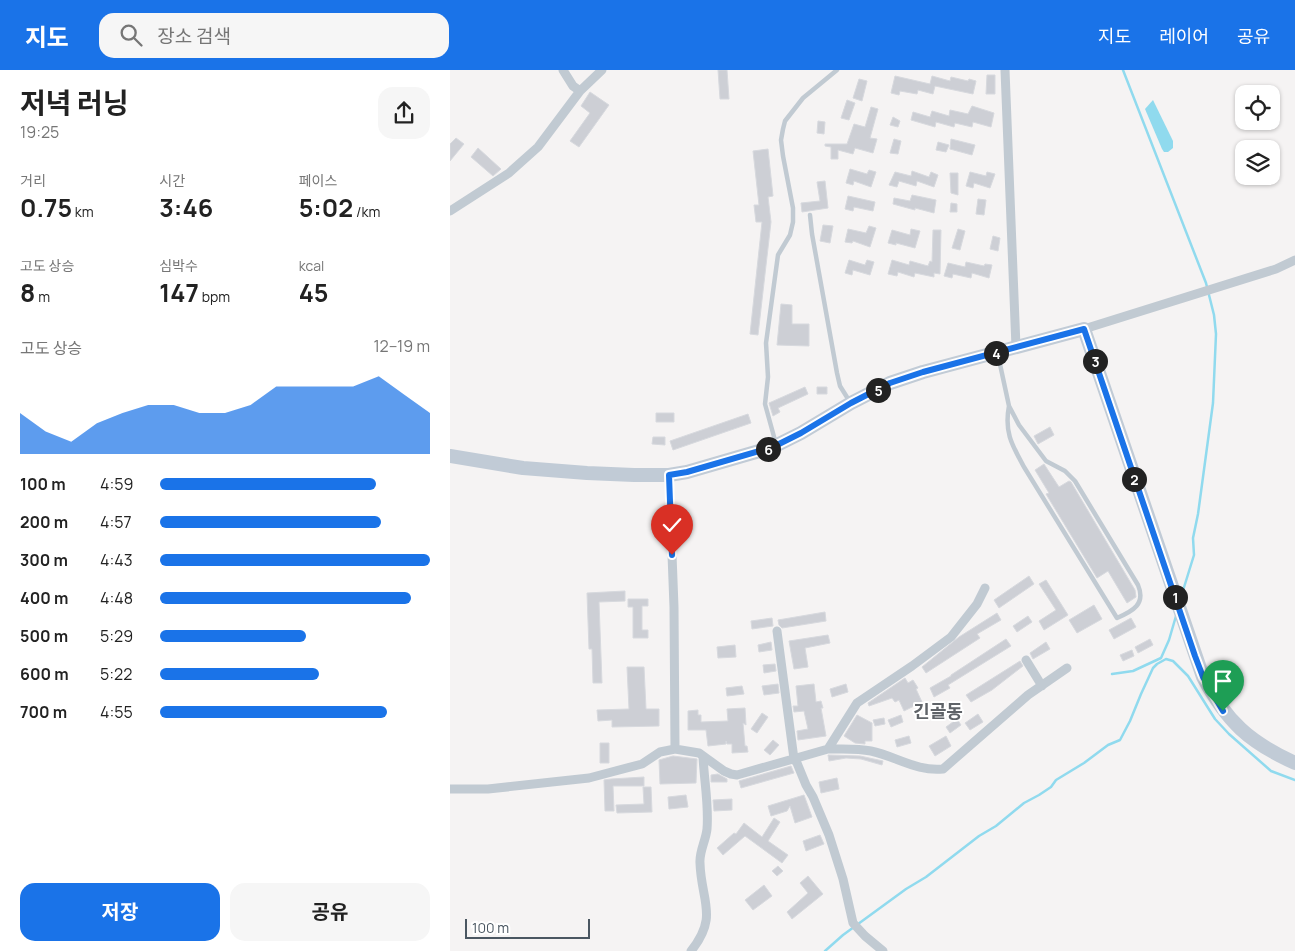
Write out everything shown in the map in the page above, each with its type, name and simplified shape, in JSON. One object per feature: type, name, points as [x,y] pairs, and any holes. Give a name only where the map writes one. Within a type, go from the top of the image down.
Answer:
[{"type":"main road","points":[[450,456],[523,468],[587,473],[669,475],[687,472],[776,446],[890,383],[923,372],[1084,329],[1203,677],[1214,698],[1232,721],[1255,741],[1295,763]]},
{"type":"street","points":[[563,70],[573,86],[580,91]]},
{"type":"street","points":[[450,211],[509,173],[538,147],[580,91],[602,70]]},
{"type":"street","points":[[1005,70],[1016,348]]},
{"type":"street","points":[[1084,329],[1276,270],[1295,260]]},
{"type":"street","points":[[669,475],[674,607],[674,749]]},
{"type":"street","points":[[828,749],[857,703],[951,637],[977,604],[985,588]]},
{"type":"street","points":[[777,631],[794,759],[829,835],[843,879],[853,923],[883,951]]},
{"type":"street","points":[[1026,660],[1042,686]]},
{"type":"street","points":[[450,789],[488,789],[589,778],[642,764],[660,752],[674,749],[692,751],[704,756],[731,774],[737,775],[828,749],[872,751],[916,766],[934,770],[942,769],[1066,668]]},
{"type":"street","points":[[691,951],[700,941],[706,928],[708,917],[699,861],[707,830],[704,756]]},
{"type":"lane","points":[[776,446],[765,404],[768,377],[766,342],[778,255],[790,235],[793,222],[793,208],[781,140],[785,121],[804,98],[837,70]]},
{"type":"lane","points":[[810,215],[837,373],[840,386],[851,403]]},
{"type":"lane","points":[[998,352],[1009,406],[1007,430],[1011,442],[1024,467],[1117,618],[1126,614],[1135,608],[1139,602],[1142,594],[1138,585],[1075,482],[1065,471],[1046,461],[1009,406]]},
{"type":"water","points":[[1153,100],[1173,141],[1173,148],[1168,152],[1164,152],[1162,149],[1145,109]]},
{"type":"building","points":[[718,70],[727,70],[729,99],[720,99]]},
{"type":"building","points":[[987,75],[995,75],[995,94],[986,94]]},
{"type":"building","points":[[895,76],[930,84],[932,76],[950,81],[951,77],[976,81],[973,94],[935,86],[933,94],[918,90],[917,94],[900,91],[899,95],[891,93]]},
{"type":"building","points":[[859,79],[867,81],[862,101],[853,98]]},
{"type":"building","points":[[590,92],[609,105],[579,147],[570,141],[590,113],[581,106]]},
{"type":"building","points":[[847,100],[855,103],[849,120],[841,118]]},
{"type":"building","points":[[972,106],[994,113],[991,127],[973,122],[972,127],[955,123],[954,127],[936,122],[935,127],[911,120],[913,112],[930,117],[932,111],[949,116],[950,110],[968,114]]},
{"type":"building","points":[[871,107],[878,109],[870,138],[877,139],[873,153],[855,148],[853,154],[838,150],[838,159],[831,159],[831,147],[825,146],[825,144],[847,144],[854,124],[865,127]]},
{"type":"building","points":[[893,117],[900,121],[898,127],[890,125]]},
{"type":"building","points":[[818,121],[825,122],[824,134],[817,133]]},
{"type":"building","points":[[456,138],[464,144],[450,161],[450,144]]},
{"type":"building","points":[[894,139],[901,141],[898,154],[890,153]]},
{"type":"building","points":[[951,139],[975,145],[972,155],[950,149]]},
{"type":"building","points":[[938,142],[949,145],[946,152],[936,150]]},
{"type":"building","points":[[478,148],[501,169],[493,176],[471,157]]},
{"type":"building","points":[[768,149],[773,196],[768,197],[771,222],[758,335],[750,334],[762,222],[756,222],[754,205],[759,205],[753,151]]},
{"type":"building","points":[[850,169],[867,174],[869,170],[876,172],[871,187],[854,181],[853,185],[846,183]]},
{"type":"building","points":[[912,171],[929,177],[931,172],[938,175],[934,187],[917,181],[916,186],[899,181],[897,187],[889,185],[895,172],[911,176]]},
{"type":"building","points":[[970,172],[986,176],[987,172],[995,174],[990,188],[974,183],[973,188],[966,186]]},
{"type":"building","points":[[950,173],[958,173],[958,195],[951,193]]},
{"type":"building","points":[[825,181],[828,208],[802,212],[801,203],[820,201],[817,182]]},
{"type":"building","points":[[912,195],[936,200],[934,213],[893,204],[894,198],[910,201]]},
{"type":"building","points":[[848,196],[875,202],[873,211],[854,207],[853,211],[845,209]]},
{"type":"building","points":[[978,199],[986,200],[984,215],[976,214]]},
{"type":"building","points":[[951,203],[957,204],[957,212],[950,212]]},
{"type":"building","points":[[823,225],[833,226],[830,243],[820,241]]},
{"type":"building","points":[[869,226],[876,228],[870,247],[853,241],[852,243],[845,242],[848,229],[866,233]]},
{"type":"building","points":[[911,229],[920,231],[915,248],[888,243],[892,230],[910,235]]},
{"type":"building","points":[[958,229],[965,231],[960,250],[952,248]]},
{"type":"building","points":[[933,230],[941,230],[940,274],[934,273],[934,277],[915,273],[914,277],[898,272],[897,276],[888,274],[892,260],[909,265],[910,261],[928,266],[930,261],[932,262]]},
{"type":"building","points":[[993,236],[1000,238],[998,251],[990,249]]},
{"type":"building","points":[[849,260],[865,265],[867,260],[874,262],[870,275],[853,270],[852,275],[845,273]]},
{"type":"building","points":[[966,262],[984,266],[985,264],[992,265],[989,278],[972,273],[971,278],[953,274],[952,278],[944,276],[948,263],[965,267]]},
{"type":"building","points":[[781,304],[792,305],[792,324],[809,324],[809,346],[777,345]]},
{"type":"building","points":[[805,387],[808,394],[778,408],[780,412],[773,416],[769,403]]},
{"type":"building","points":[[817,387],[827,387],[827,394],[817,394]]},
{"type":"building","points":[[656,413],[674,413],[674,422],[656,422]]},
{"type":"building","points":[[748,414],[751,423],[673,450],[670,441]]},
{"type":"building","points":[[1050,427],[1054,435],[1038,444],[1034,436]]},
{"type":"building","points":[[653,437],[665,437],[665,445],[652,444]]},
{"type":"building","points":[[1044,464],[1059,487],[1069,481],[1071,482],[1135,590],[1136,597],[1127,603],[1108,571],[1097,578],[1046,494],[1049,493],[1035,470]]},
{"type":"building","points":[[1029,576],[1034,584],[999,608],[994,600]]},
{"type":"building","points":[[1046,580],[1068,615],[1044,630],[1039,621],[1056,610],[1039,584]]},
{"type":"building","points":[[625,591],[625,601],[599,602],[602,683],[593,683],[592,649],[589,649],[587,593]]},
{"type":"building","points":[[628,599],[648,599],[648,606],[642,606],[642,630],[648,630],[648,638],[633,638],[633,607],[628,607]]},
{"type":"building","points":[[1094,605],[1102,619],[1077,633],[1069,620]]},
{"type":"building","points":[[825,612],[826,621],[782,628],[779,625],[778,620]]},
{"type":"building","points":[[997,613],[1001,620],[977,634],[980,638],[926,673],[922,667],[959,637]]},
{"type":"building","points":[[1028,616],[1032,622],[1017,632],[1013,626]]},
{"type":"building","points":[[772,618],[773,626],[752,629],[751,621]]},
{"type":"building","points":[[1131,618],[1136,627],[1114,639],[1109,630]]},
{"type":"building","points":[[828,635],[830,643],[805,648],[808,667],[794,669],[789,641]]},
{"type":"building","points":[[1006,639],[1011,646],[948,685],[950,688],[934,697],[930,688]]},
{"type":"building","points":[[1150,639],[1153,645],[1138,653],[1135,647]]},
{"type":"building","points":[[771,642],[772,650],[759,652],[758,645]]},
{"type":"building","points":[[1046,642],[1050,649],[1033,659],[1030,653]]},
{"type":"building","points":[[735,645],[736,657],[718,658],[717,647]]},
{"type":"building","points":[[1132,650],[1134,656],[1123,661],[1120,655]]},
{"type":"building","points":[[1020,661],[1023,666],[992,690],[971,702],[966,695]]},
{"type":"building","points":[[775,664],[776,671],[764,673],[763,665]]},
{"type":"building","points":[[627,667],[644,667],[646,709],[659,709],[659,726],[612,727],[612,720],[598,721],[597,710],[629,709]]},
{"type":"building","points":[[905,678],[908,683],[913,680],[918,688],[916,689],[922,702],[904,711],[899,700],[895,702],[892,698],[869,706],[868,703]]},
{"type":"building","points":[[778,684],[779,693],[764,695],[762,686]]},
{"type":"building","points":[[814,684],[816,702],[821,701],[823,708],[821,708],[826,736],[798,740],[797,731],[808,729],[804,711],[794,712],[793,706],[798,706],[796,686]]},
{"type":"building","points":[[846,684],[848,692],[832,697],[830,689]]},
{"type":"building","points":[[742,686],[744,694],[727,696],[726,688]]},
{"type":"building","points":[[745,708],[746,725],[743,723],[745,746],[747,746],[748,752],[732,753],[732,744],[727,744],[726,741],[726,744],[708,746],[706,730],[688,730],[688,711],[698,710],[698,715],[701,715],[701,722],[728,721],[727,709]]},
{"type":"building","points":[[762,713],[768,717],[757,733],[751,729]]},
{"type":"building","points":[[978,714],[983,722],[970,730],[965,723]]},
{"type":"building","points":[[857,715],[872,723],[872,741],[865,741],[865,744],[855,743],[844,736]]},
{"type":"building","points":[[901,715],[903,722],[891,727],[888,720]]},
{"type":"building","points":[[884,718],[885,724],[875,726],[873,720]]},
{"type":"building","points":[[957,719],[961,725],[950,733],[946,727]]},
{"type":"building","points":[[909,736],[911,743],[897,747],[895,740]]},
{"type":"building","points":[[946,736],[951,746],[935,756],[929,746]]},
{"type":"building","points":[[773,740],[779,745],[770,755],[764,750]]},
{"type":"building","points":[[600,743],[609,743],[609,763],[600,763]]},
{"type":"building","points":[[828,755],[860,756],[883,761],[882,765],[861,759],[846,758],[829,761]]},
{"type":"building","points":[[673,756],[697,759],[696,783],[660,784],[659,760]]},
{"type":"building","points":[[791,766],[794,773],[741,788],[739,781]]},
{"type":"building","points":[[718,774],[727,779],[727,782],[711,782],[711,775]]},
{"type":"building","points":[[644,777],[644,786],[613,786],[614,811],[605,811],[604,780]]},
{"type":"building","points":[[837,778],[839,789],[821,793],[819,782]]},
{"type":"building","points":[[643,787],[651,787],[652,812],[617,813],[616,805],[644,804]]},
{"type":"building","points":[[686,795],[688,807],[669,809],[668,797]]},
{"type":"building","points":[[804,795],[812,817],[795,823],[790,806],[787,811],[771,816],[768,806]]},
{"type":"building","points":[[732,799],[732,810],[714,811],[713,800]]},
{"type":"building","points":[[774,818],[780,822],[768,841],[788,855],[782,863],[745,836],[723,855],[717,848],[734,833],[736,834],[744,823],[762,837]]},
{"type":"building","points":[[820,835],[824,844],[806,851],[803,841]]},
{"type":"building","points":[[778,866],[783,871],[777,876],[772,871]]},
{"type":"building","points":[[808,876],[823,894],[792,919],[787,912],[808,893],[800,883]]},
{"type":"building","points":[[764,885],[772,896],[753,910],[745,900]]},
{"type":"waterway","points":[[1123,70],[1206,283],[1214,315],[1216,334],[1213,403],[1193,538],[1194,555],[1181,597]]},
{"type":"waterway","points":[[1112,674],[1133,671],[1161,658],[1176,616]]},
{"type":"waterway","points":[[825,951],[843,935],[906,889],[926,877],[979,836],[996,826],[1024,803],[1051,787],[1056,780],[1084,763],[1108,745],[1120,740],[1153,668],[1166,659],[1173,661],[1188,676],[1215,719],[1229,734],[1271,771],[1295,780]]},
{"type":"district","name":"긴골동","points":[[938,712]]},
{"type":"route","points":[[672,555],[669,475],[687,472],[773,447],[890,383],[923,372],[1084,329],[1195,656],[1203,677],[1223,711]]}]
